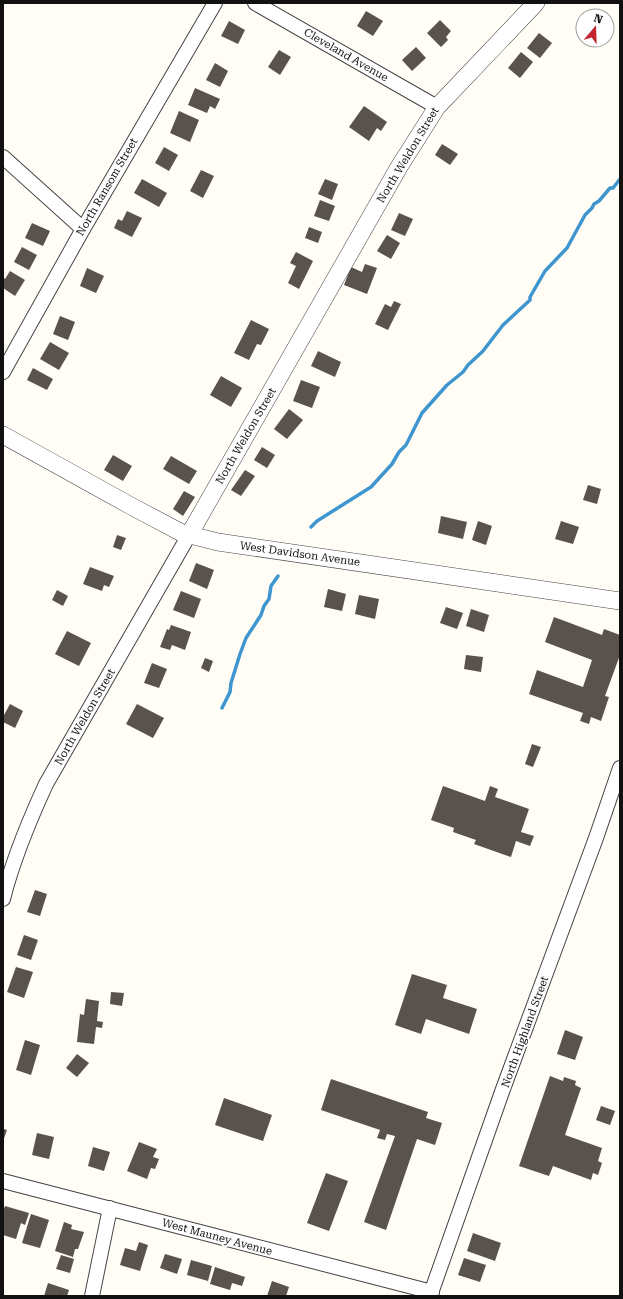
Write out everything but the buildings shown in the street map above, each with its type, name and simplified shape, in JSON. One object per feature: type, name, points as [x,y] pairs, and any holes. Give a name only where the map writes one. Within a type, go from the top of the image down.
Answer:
[{"type":"street","name":"North Ransom Street","points":[[3,372],[83,229],[215,3]]},
{"type":"street","name":"Cleveland Avenue","points":[[255,3],[437,107]]},
{"type":"street","name":"North Weldon Street","points":[[3,899],[27,826],[46,784],[400,167],[437,107],[536,3]]},
{"type":"street","points":[[3,156],[83,229]]},
{"type":"street","name":"West Davidson Avenue","points":[[3,435],[131,506],[189,535],[218,542],[620,601]]},
{"type":"street","name":"North Highland Street","points":[[431,1294],[503,1089],[596,838],[620,768]]},
{"type":"street","name":"West Mauney Avenue","points":[[3,1181],[110,1208],[431,1294]]},
{"type":"street","points":[[92,1296],[110,1208]]},
{"type":"waterway","points":[[311,527],[317,521],[371,487],[392,464],[399,452],[406,445],[422,413],[447,385],[463,372],[468,365],[483,351],[503,325],[530,300],[530,297],[545,271],[567,248],[585,215],[610,188],[613,188],[620,179]]},
{"type":"waterway","points":[[222,708],[230,692],[231,683],[246,638],[261,615],[264,606],[269,599],[271,586],[278,576]]}]
